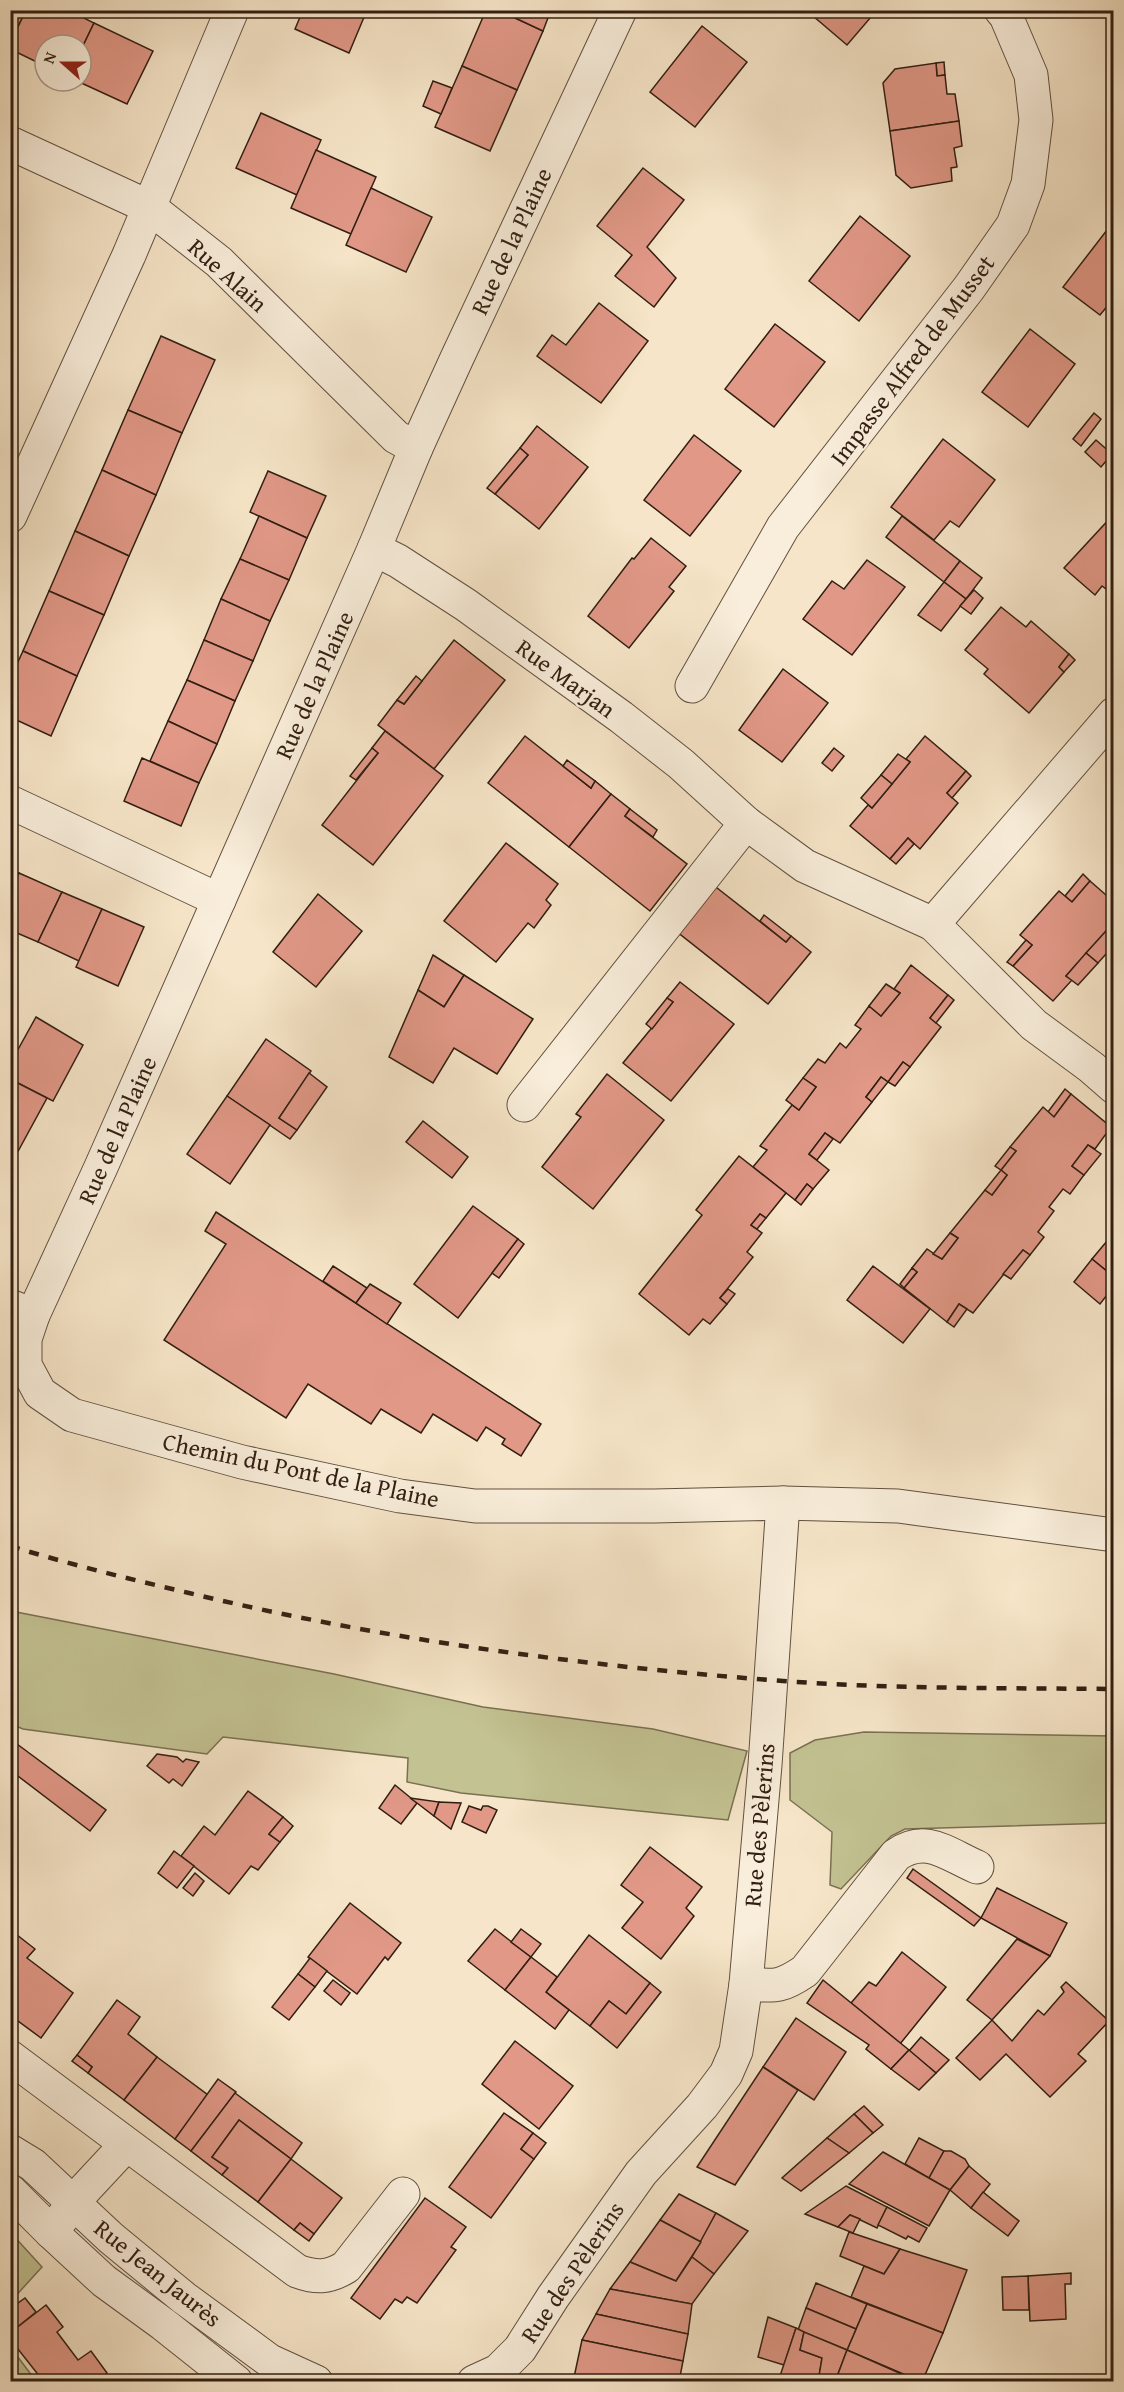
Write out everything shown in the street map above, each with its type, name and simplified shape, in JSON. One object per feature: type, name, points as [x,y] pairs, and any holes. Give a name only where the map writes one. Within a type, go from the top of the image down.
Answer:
[{"type":"street","points":[[10,516],[149,207],[232,10]]},
{"type":"street","name":"Rue de la Plaine","points":[[25,1365],[22,1311],[219,900],[374,549],[416,448],[620,10]]},
{"type":"street","name":"Impasse Alfred de Musset","points":[[693,686],[783,527],[969,288],[1013,225],[1028,184],[1036,120],[1031,75],[1006,16],[1001,10]]},
{"type":"street","name":"Rue Alain","points":[[10,143],[149,207],[219,262],[396,437],[416,448]]},
{"type":"street","name":"Rue Marjan","points":[[374,549],[398,561],[466,604],[621,717],[681,764],[746,823],[805,867],[933,924]]},
{"type":"street","points":[[1113,714],[933,924],[1034,1025],[1091,1067],[1113,1087]]},
{"type":"street","points":[[10,802],[219,900]]},
{"type":"street","points":[[524,1105],[746,823]]},
{"type":"street","name":"Chemin du Pont de la Plaine","points":[[25,1365],[40,1393],[72,1414],[242,1462],[399,1496],[475,1506],[783,1503]]},
{"type":"street","points":[[783,1503],[898,1506],[1113,1535]]},
{"type":"street","name":"Rue des Pèlerins","points":[[474,2382],[498,2371],[520,2349],[553,2297],[641,2173],[702,2106],[726,2074],[736,2052],[746,1984],[765,1765],[783,1503]]},
{"type":"street","points":[[746,1984],[787,1983],[805,1971],[896,1855],[908,1847],[919,1844],[930,1846],[977,1867]]},
{"type":"street","points":[[10,2057],[297,2271],[311,2276],[323,2277],[335,2274],[346,2267],[403,2194]]},
{"type":"street","points":[[51,2232],[126,2145]]},
{"type":"street","name":"Rue Jean Jaurès","points":[[10,2151],[33,2165],[111,2238],[203,2312],[270,2361],[316,2382]]},
{"type":"street","name":"Rue Jean Jaurès","points":[[10,2191],[104,2281],[236,2382]]},
{"type":"shaded area","points":[[11,1611],[334,1674],[483,1707],[653,1729],[747,1751],[728,1820],[461,1793],[407,1782],[408,1758],[223,1737],[207,1754],[23,1729],[11,1724]]},
{"type":"shaded area","points":[[864,1732],[1113,1736],[1113,1823],[905,1829],[891,1836],[841,1889],[830,1885],[832,1832],[790,1800],[790,1753],[815,1740]]},
{"type":"shaded area","points":[[11,2233],[42,2267],[11,2301]]},
{"type":"shaded area","points":[[11,2348],[36,2381],[11,2381]]},
{"type":"building","points":[[10,10],[26,10],[10,44]]},
{"type":"building","points":[[26,10],[68,10],[94,23],[89,33],[33,33],[33,60],[10,49],[10,44]]},
{"type":"building","points":[[303,10],[367,10],[349,53],[295,29]]},
{"type":"building","points":[[486,10],[498,10],[543,31],[517,90],[462,66]]},
{"type":"building","points":[[498,10],[551,10],[543,31]]},
{"type":"building","points":[[806,10],[877,10],[847,45]]},
{"type":"building","points":[[94,23],[153,51],[127,104],[93,88],[93,33],[89,33]]},
{"type":"building","points":[[702,26],[747,62],[695,127],[650,92]]},
{"type":"building","points":[[944,62],[945,75],[937,76],[936,63]]},
{"type":"building","points":[[936,63],[937,76],[945,75],[947,94],[955,94],[959,121],[890,131],[883,83],[895,69]]},
{"type":"building","points":[[462,66],[517,90],[490,151],[435,127]]},
{"type":"building","points":[[433,81],[452,88],[441,114],[423,106]]},
{"type":"building","points":[[261,113],[321,140],[297,195],[236,168]]},
{"type":"building","points":[[959,121],[962,146],[954,148],[957,167],[951,168],[952,181],[911,188],[896,175],[890,131]]},
{"type":"building","points":[[316,150],[376,177],[351,234],[291,208]]},
{"type":"building","points":[[643,168],[684,200],[647,247],[676,278],[654,307],[615,276],[632,255],[597,226]]},
{"type":"building","points":[[371,188],[432,217],[406,272],[346,245]]},
{"type":"building","points":[[860,216],[910,256],[859,321],[809,281]]},
{"type":"building","points":[[1114,221],[1114,298],[1100,315],[1063,287]]},
{"type":"building","points":[[599,303],[648,341],[601,403],[537,356],[552,335],[566,345]]},
{"type":"building","points":[[775,324],[825,362],[774,427],[725,389]]},
{"type":"building","points":[[1030,329],[1075,364],[1028,427],[982,392]]},
{"type":"building","points":[[161,336],[215,360],[182,433],[128,410]]},
{"type":"building","points":[[128,410],[182,433],[156,495],[102,470]]},
{"type":"building","points":[[1094,413],[1101,419],[1081,446],[1073,439]]},
{"type":"building","points":[[537,426],[588,467],[539,529],[495,494],[528,455],[520,448]]},
{"type":"building","points":[[694,435],[741,471],[690,536],[644,500]]},
{"type":"building","points":[[943,439],[995,480],[959,527],[950,521],[934,540],[891,507]]},
{"type":"building","points":[[1096,440],[1112,454],[1101,467],[1085,452]]},
{"type":"building","points":[[520,448],[528,455],[495,494],[487,488]]},
{"type":"building","points":[[102,470],[156,495],[129,556],[75,531]]},
{"type":"building","points":[[268,471],[326,496],[307,538],[250,512]]},
{"type":"building","points":[[1114,514],[1114,595],[1102,586],[1095,595],[1064,568]]},
{"type":"building","points":[[259,516],[307,538],[289,580],[240,559]]},
{"type":"building","points":[[902,516],[960,561],[944,582],[886,537]]},
{"type":"building","points":[[75,531],[129,556],[104,615],[49,591]]},
{"type":"building","points":[[651,538],[686,566],[669,587],[674,591],[629,648],[588,616],[632,558],[634,559]]},
{"type":"building","points":[[240,559],[289,580],[270,621],[221,599]]},
{"type":"building","points":[[867,560],[905,587],[852,655],[803,619],[832,581],[844,589]]},
{"type":"building","points":[[960,561],[982,578],[966,599],[944,582]]},
{"type":"building","points":[[944,582],[966,599],[941,631],[918,615]]},
{"type":"building","points":[[974,590],[983,598],[971,614],[960,606]]},
{"type":"building","points":[[49,591],[104,615],[77,676],[23,651]]},
{"type":"building","points":[[221,599],[270,621],[253,661],[204,640]]},
{"type":"building","points":[[1001,607],[1026,627],[1031,621],[1069,654],[1059,667],[1064,672],[1029,713],[984,674],[988,669],[965,650]]},
{"type":"building","points":[[204,640],[253,661],[235,701],[187,680]]},
{"type":"building","points":[[454,640],[505,680],[434,769],[378,725],[397,700],[404,704]]},
{"type":"building","points":[[23,651],[77,676],[51,736],[10,717],[10,679]]},
{"type":"building","points":[[1069,654],[1075,660],[1064,672],[1059,667]]},
{"type":"building","points":[[783,669],[828,703],[782,762],[739,730]]},
{"type":"building","points":[[416,676],[422,681],[404,704],[397,700]]},
{"type":"building","points":[[187,680],[235,701],[217,744],[168,721]]},
{"type":"building","points":[[168,721],[217,744],[199,783],[150,761]]},
{"type":"building","points":[[385,731],[443,776],[373,865],[322,825],[378,753],[372,748]]},
{"type":"building","points":[[525,736],[591,788],[595,781],[611,794],[569,847],[488,783]]},
{"type":"building","points":[[925,736],[966,771],[947,793],[958,803],[920,849],[908,838],[890,859],[850,826],[868,805],[872,808],[910,762],[906,759]]},
{"type":"building","points":[[372,748],[378,753],[356,780],[350,776]]},
{"type":"building","points":[[834,748],[844,756],[832,771],[822,763]]},
{"type":"building","points":[[898,754],[910,762],[892,784],[881,775]]},
{"type":"building","points":[[142,758],[199,783],[181,826],[124,801]]},
{"type":"building","points":[[567,760],[595,781],[591,788],[563,766]]},
{"type":"building","points":[[966,771],[971,776],[952,798],[947,793]]},
{"type":"building","points":[[881,775],[892,784],[872,808],[861,798]]},
{"type":"building","points":[[611,794],[630,809],[625,816],[687,864],[650,911],[569,847]]},
{"type":"building","points":[[630,809],[657,830],[653,837],[625,816]]},
{"type":"building","points":[[908,838],[914,844],[896,864],[890,859]]},
{"type":"building","points":[[506,843],[558,884],[546,900],[551,905],[534,928],[528,923],[496,962],[444,921]]},
{"type":"building","points":[[10,869],[19,873],[10,892]]},
{"type":"building","points":[[19,873],[62,892],[38,942],[10,930],[10,892]]},
{"type":"building","points":[[1083,874],[1090,881],[1072,902],[1065,896]]},
{"type":"building","points":[[1090,881],[1114,902],[1114,932],[1110,936],[1106,931],[1066,976],[1072,980],[1053,1001],[1013,966],[1032,945],[1020,935],[1059,891],[1072,902]]},
{"type":"building","points":[[712,884],[786,942],[791,936],[811,952],[768,1004],[676,931]]},
{"type":"building","points":[[62,892],[102,909],[79,961],[38,942]]},
{"type":"building","points":[[318,894],[362,931],[316,987],[273,952]]},
{"type":"building","points":[[102,909],[144,927],[118,986],[76,967]]},
{"type":"building","points":[[764,915],[791,936],[786,942],[760,921]]},
{"type":"building","points":[[1106,931],[1114,939],[1114,945],[1098,963],[1086,953]]},
{"type":"building","points":[[1026,940],[1032,945],[1013,966],[1007,962]]},
{"type":"building","points":[[1086,953],[1098,963],[1078,985],[1066,976]]},
{"type":"building","points":[[433,955],[464,975],[444,1007],[418,990]]},
{"type":"building","points":[[911,965],[948,995],[930,1018],[941,1027],[910,1067],[903,1062],[888,1082],[881,1077],[866,1097],[872,1102],[840,1143],[825,1133],[809,1154],[829,1170],[813,1189],[807,1184],[795,1200],[753,1167],[767,1150],[760,1146],[792,1105],[799,1110],[816,1087],[803,1078],[818,1059],[825,1063],[840,1043],[846,1048],[861,1029],[855,1025],[869,1006],[881,1016],[900,993],[894,989]]},
{"type":"building","points":[[464,975],[533,1019],[497,1074],[454,1048],[433,1083],[389,1057],[418,990],[444,1007]]},
{"type":"building","points":[[680,982],[734,1024],[671,1101],[623,1063],[673,1002],[667,998]]},
{"type":"building","points":[[886,984],[900,993],[881,1016],[869,1006]]},
{"type":"building","points":[[948,995],[954,1000],[936,1023],[930,1018]]},
{"type":"building","points":[[667,998],[673,1002],[652,1029],[646,1024]]},
{"type":"building","points":[[36,1017],[83,1045],[53,1101],[10,1079],[10,1064]]},
{"type":"building","points":[[266,1039],[311,1071],[279,1118],[297,1130],[290,1139],[227,1096]]},
{"type":"building","points":[[903,1062],[910,1067],[895,1086],[888,1082]]},
{"type":"building","points":[[309,1073],[327,1087],[297,1130],[279,1118]]},
{"type":"building","points":[[607,1074],[664,1120],[593,1209],[542,1167],[581,1117],[576,1114]]},
{"type":"building","points":[[881,1077],[888,1082],[872,1102],[866,1097]]},
{"type":"building","points":[[803,1078],[816,1087],[799,1110],[786,1100]]},
{"type":"building","points":[[10,1079],[47,1098],[16,1155],[10,1152]]},
{"type":"building","points":[[1065,1089],[1071,1094],[1054,1117],[1048,1112]]},
{"type":"building","points":[[1071,1094],[1111,1127],[1095,1149],[1088,1145],[1072,1166],[1084,1175],[1070,1194],[1063,1189],[1049,1207],[1054,1211],[1038,1232],[1044,1237],[1030,1255],[1023,1250],[973,1313],[959,1304],[947,1322],[904,1288],[917,1272],[912,1268],[927,1249],[942,1259],[958,1238],[950,1233],[985,1190],[992,1195],[1007,1175],[1001,1170],[1016,1151],[1010,1147],[1043,1107],[1054,1117]]},
{"type":"building","points":[[227,1096],[270,1125],[230,1184],[187,1154]]},
{"type":"building","points":[[423,1121],[468,1157],[452,1178],[406,1142]]},
{"type":"building","points":[[825,1133],[833,1139],[817,1160],[809,1154]]},
{"type":"building","points":[[1088,1145],[1101,1154],[1084,1175],[1072,1166]]},
{"type":"building","points":[[1010,1147],[1016,1151],[1001,1170],[995,1166]]},
{"type":"building","points":[[739,1156],[786,1193],[766,1218],[760,1214],[751,1225],[762,1233],[747,1252],[753,1257],[720,1298],[727,1304],[710,1324],[703,1319],[689,1335],[639,1294],[702,1215],[696,1210]]},
{"type":"building","points":[[1001,1170],[1007,1175],[992,1195],[985,1190]]},
{"type":"building","points":[[807,1184],[813,1189],[801,1205],[795,1200]]},
{"type":"building","points":[[473,1206],[518,1239],[458,1318],[414,1284]]},
{"type":"building","points":[[216,1212],[541,1424],[521,1456],[502,1444],[505,1439],[486,1427],[477,1441],[433,1414],[421,1433],[381,1409],[371,1424],[308,1384],[286,1418],[164,1340],[226,1244],[205,1231]]},
{"type":"building","points":[[760,1214],[766,1218],[757,1229],[751,1225]]},
{"type":"building","points":[[950,1233],[958,1238],[942,1259],[933,1254]]},
{"type":"building","points":[[1112,1235],[1114,1237],[1114,1277],[1092,1259]]},
{"type":"building","points":[[518,1239],[524,1244],[499,1278],[492,1273]]},
{"type":"building","points":[[1023,1250],[1030,1255],[1011,1279],[1003,1274]]},
{"type":"building","points":[[1092,1259],[1114,1277],[1114,1286],[1100,1304],[1074,1282]]},
{"type":"building","points":[[333,1266],[367,1288],[356,1303],[323,1281]]},
{"type":"building","points":[[873,1266],[930,1309],[903,1343],[847,1300]]},
{"type":"building","points":[[912,1268],[917,1272],[904,1288],[900,1284]]},
{"type":"building","points":[[370,1284],[401,1303],[387,1324],[356,1303]]},
{"type":"building","points":[[728,1289],[735,1294],[727,1304],[720,1298]]},
{"type":"building","points":[[959,1304],[967,1309],[954,1327],[947,1322]]},
{"type":"building","points":[[17,1744],[106,1810],[90,1831],[10,1770],[10,1753]]},
{"type":"building","points":[[157,1754],[177,1757],[183,1762],[186,1759],[199,1762],[182,1786],[173,1779],[169,1783],[147,1766]]},
{"type":"building","points":[[395,1785],[417,1803],[401,1824],[379,1808]]},
{"type":"building","points":[[248,1791],[283,1817],[269,1834],[280,1842],[258,1870],[251,1866],[229,1894],[181,1856],[204,1826],[215,1835]]},
{"type":"building","points":[[410,1798],[439,1802],[434,1816],[417,1803]]},
{"type":"building","points":[[439,1802],[461,1803],[451,1829],[434,1816]]},
{"type":"building","points":[[469,1806],[481,1810],[483,1806],[488,1806],[497,1810],[486,1833],[462,1822]]},
{"type":"building","points":[[283,1817],[293,1826],[280,1842],[269,1834]]},
{"type":"building","points":[[650,1847],[702,1887],[686,1908],[694,1916],[661,1959],[622,1928],[643,1902],[621,1885]]},
{"type":"building","points":[[174,1851],[194,1866],[177,1888],[158,1873]]},
{"type":"building","points":[[913,1869],[981,1918],[974,1926],[907,1878]]},
{"type":"building","points":[[195,1873],[204,1881],[193,1896],[183,1888]]},
{"type":"building","points":[[997,1888],[1067,1923],[1050,1956],[981,1918]]},
{"type":"building","points":[[350,1903],[401,1943],[388,1960],[385,1957],[357,1994],[308,1957]]},
{"type":"building","points":[[495,1929],[531,1957],[505,1990],[468,1961]]},
{"type":"building","points":[[521,1929],[541,1944],[531,1957],[511,1942]]},
{"type":"building","points":[[12,1931],[35,1949],[27,1958],[73,1993],[41,2038],[10,2015],[10,1934]]},
{"type":"building","points":[[589,1935],[650,1983],[626,2014],[609,2001],[590,2026],[546,1992]]},
{"type":"building","points":[[1017,1939],[1050,1956],[992,2020],[967,2000]]},
{"type":"building","points":[[902,1952],[946,1987],[900,2044],[851,2003],[869,1982],[876,1986]]},
{"type":"building","points":[[531,1957],[557,1977],[546,1992],[569,2010],[555,2029],[505,1990]]},
{"type":"building","points":[[310,1958],[327,1971],[315,1987],[298,1974]]},
{"type":"building","points":[[298,1974],[315,1987],[289,2020],[272,2007]]},
{"type":"building","points":[[333,1980],[350,1993],[341,2005],[324,1991]]},
{"type":"building","points":[[823,1980],[909,2050],[891,2069],[866,2049],[869,2045],[807,2003]]},
{"type":"building","points":[[1066,1982],[1109,2021],[1078,2054],[1086,2061],[1050,2097],[1006,2054],[980,2080],[956,2058],[992,2020],[1012,2041],[1038,2010],[1044,2015],[1064,1992],[1061,1987]]},
{"type":"building","points":[[650,1983],[661,1992],[617,2048],[590,2026],[609,2001],[626,2014]]},
{"type":"building","points":[[117,2000],[140,2017],[128,2034],[157,2057],[124,2100],[88,2073],[92,2067],[77,2055]]},
{"type":"building","points":[[796,2018],[846,2052],[814,2100],[763,2067]]},
{"type":"building","points":[[921,2037],[949,2060],[936,2073],[909,2051]]},
{"type":"building","points":[[515,2041],[573,2086],[539,2129],[482,2084]]},
{"type":"building","points":[[909,2050],[936,2073],[919,2090],[891,2069]]},
{"type":"building","points":[[77,2055],[92,2067],[88,2073],[72,2061]]},
{"type":"building","points":[[157,2057],[208,2095],[175,2139],[124,2100]]},
{"type":"building","points":[[763,2067],[798,2090],[735,2185],[697,2167]]},
{"type":"building","points":[[218,2079],[236,2092],[191,2151],[175,2139]]},
{"type":"building","points":[[235,2093],[302,2143],[291,2159],[239,2120],[212,2157],[228,2168],[222,2175],[191,2151]]},
{"type":"building","points":[[864,2106],[883,2125],[873,2133],[854,2114]]},
{"type":"building","points":[[504,2113],[533,2133],[521,2149],[534,2159],[491,2218],[449,2187]]},
{"type":"building","points":[[854,2114],[873,2133],[849,2153],[827,2138]]},
{"type":"building","points":[[239,2120],[291,2159],[258,2202],[222,2175],[228,2168],[212,2157]]},
{"type":"building","points":[[533,2133],[546,2143],[534,2159],[521,2149]]},
{"type":"building","points":[[827,2138],[849,2153],[801,2191],[782,2178]]},
{"type":"building","points":[[919,2138],[944,2151],[929,2178],[905,2164]]},
{"type":"building","points":[[944,2151],[951,2151],[965,2159],[969,2166],[950,2190],[929,2178]]},
{"type":"building","points":[[883,2152],[950,2190],[929,2226],[849,2184]]},
{"type":"building","points":[[291,2159],[342,2198],[314,2234],[300,2223],[294,2230],[258,2202]]},
{"type":"building","points":[[969,2166],[990,2184],[971,2208],[950,2190]]},
{"type":"building","points":[[846,2186],[887,2207],[877,2228],[850,2215],[838,2227],[805,2214]]},
{"type":"building","points":[[983,2192],[1019,2221],[1008,2236],[971,2208]]},
{"type":"building","points":[[679,2194],[716,2213],[701,2242],[660,2220]]},
{"type":"building","points":[[425,2198],[466,2227],[451,2247],[456,2250],[417,2303],[407,2297],[402,2303],[395,2299],[380,2319],[351,2298]]},
{"type":"building","points":[[887,2207],[927,2228],[919,2242],[908,2236],[906,2239],[878,2225]]},
{"type":"building","points":[[716,2213],[748,2231],[714,2274],[692,2257]]},
{"type":"building","points":[[850,2215],[860,2219],[853,2233],[838,2227]]},
{"type":"building","points":[[660,2220],[701,2242],[676,2281],[630,2262]]},
{"type":"building","points":[[300,2223],[314,2234],[309,2241],[294,2230]]},
{"type":"building","points":[[849,2232],[900,2249],[884,2274],[840,2256]]},
{"type":"building","points":[[900,2249],[967,2270],[943,2333],[851,2297],[864,2266],[884,2274]]},
{"type":"building","points":[[692,2257],[714,2274],[692,2304],[610,2289],[630,2262],[676,2281]]},
{"type":"building","points":[[1071,2273],[1071,2284],[1065,2284],[1066,2319],[1030,2321],[1028,2276]]},
{"type":"building","points":[[1028,2276],[1029,2310],[1003,2310],[1002,2277]]},
{"type":"building","points":[[816,2283],[867,2304],[856,2329],[806,2308]]},
{"type":"building","points":[[610,2289],[692,2304],[688,2334],[596,2314]]},
{"type":"building","points":[[25,2298],[36,2312],[10,2333],[10,2309]]},
{"type":"building","points":[[867,2304],[943,2333],[922,2382],[847,2350]]},
{"type":"building","points":[[46,2305],[63,2327],[57,2332],[78,2360],[91,2351],[107,2373],[97,2382],[44,2382],[10,2339],[10,2333]]},
{"type":"building","points":[[806,2308],[856,2329],[847,2350],[798,2330]]},
{"type":"building","points":[[596,2314],[688,2334],[683,2361],[582,2340]]},
{"type":"building","points":[[768,2317],[796,2328],[784,2365],[758,2357]]},
{"type":"building","points":[[796,2328],[804,2332],[800,2350],[822,2358],[818,2382],[778,2382]]},
{"type":"building","points":[[804,2332],[847,2350],[835,2382],[818,2382],[822,2358],[800,2350]]},
{"type":"building","points":[[582,2340],[683,2361],[679,2382],[573,2382]]},
{"type":"building","points":[[847,2350],[913,2379],[912,2382],[835,2382]]},
{"type":"railway","points":[[10,1546],[122,1577],[262,1610],[410,1638],[559,1659],[633,1668],[824,1684],[948,1688],[1114,1689]]}]
